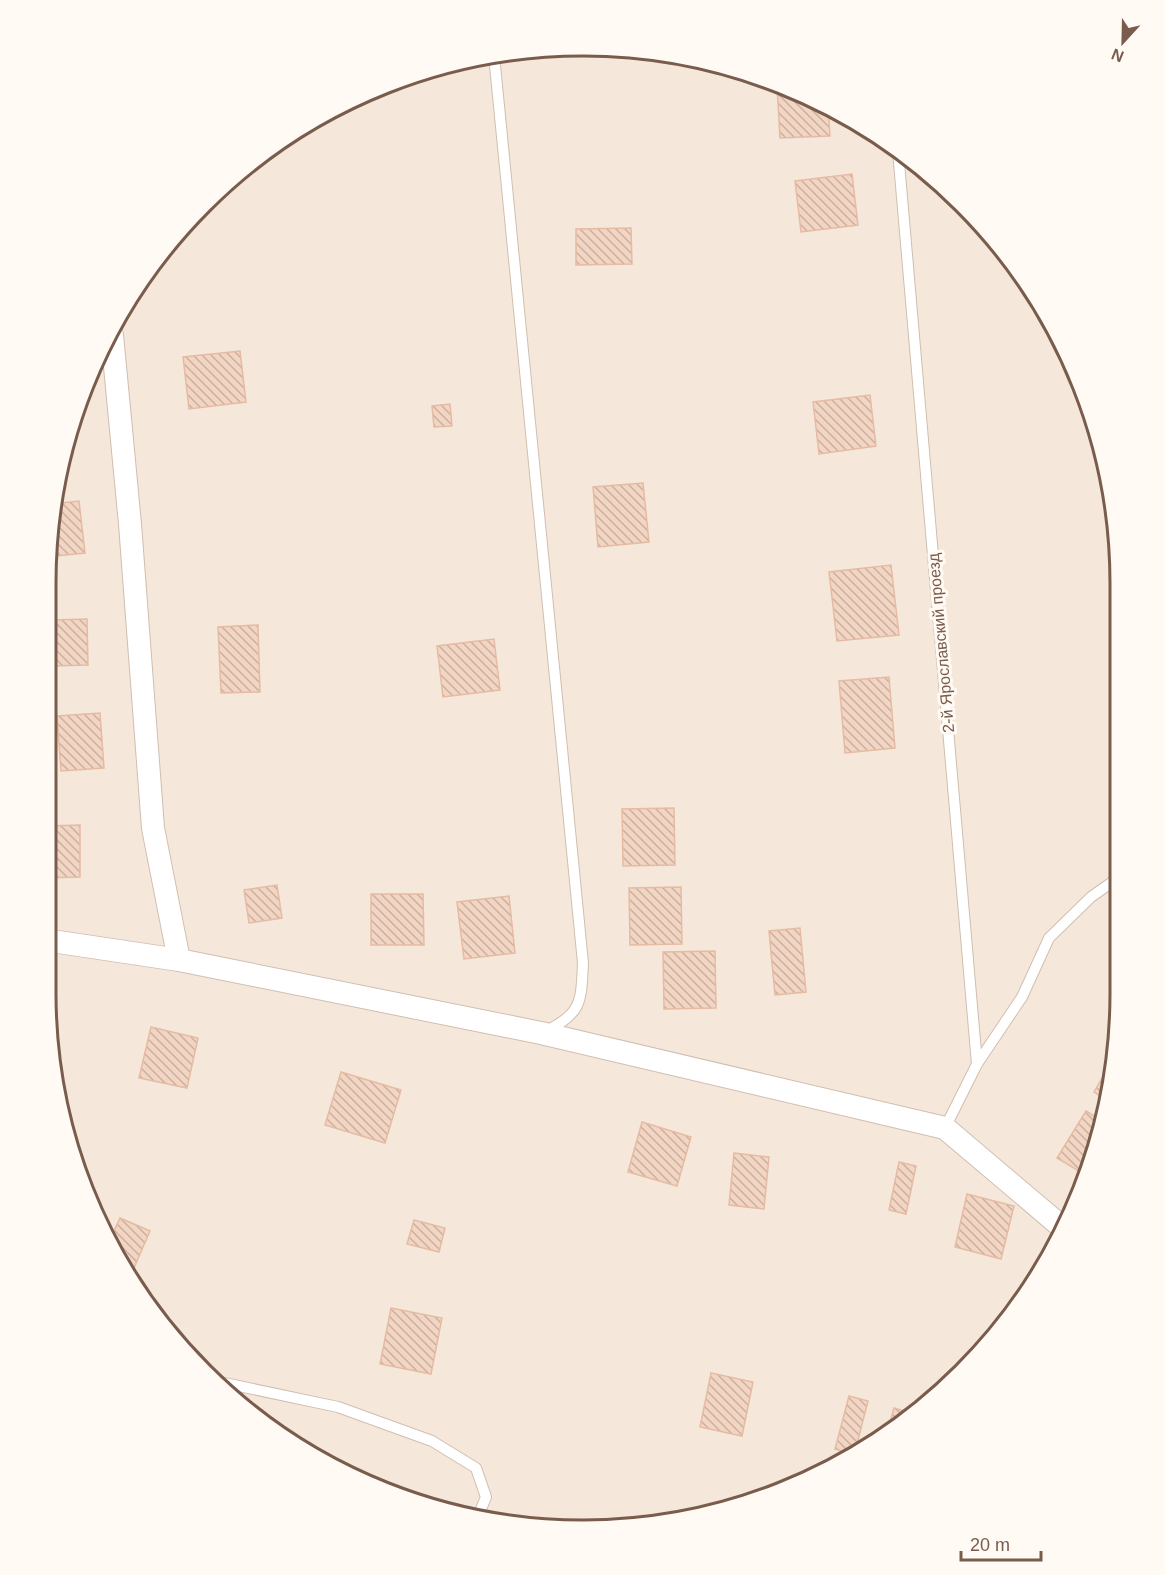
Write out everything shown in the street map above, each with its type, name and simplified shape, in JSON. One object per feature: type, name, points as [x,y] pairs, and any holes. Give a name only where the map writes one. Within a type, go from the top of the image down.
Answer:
[{"type":"street","points":[[113,344],[130,524],[153,828],[179,960]]},
{"type":"street","points":[[56,942],[179,960],[541,1034],[945,1128],[1057,1223]]},
{"type":"lane","points":[[495,63],[583,963],[581,1000],[565,1022],[541,1034]]},
{"type":"lane","name":"2-й Ярославский проезд","points":[[899,161],[977,1064]]},
{"type":"lane","points":[[945,1128],[977,1064],[1022,997],[1049,938],[1091,897],[1110,884]]},
{"type":"lane","points":[[230,1384],[338,1407],[432,1441],[476,1468],[486,1497],[481,1509]]},
{"type":"shaded area","points":[[582,56],[617,57],[651,60],[719,73],[752,83],[816,110],[875,144],[903,164],[930,186],[979,235],[1021,290],[1055,349],[1082,413],[1092,446],[1105,514],[1110,582],[1110,993],[1105,1061],[1092,1129],[1082,1162],[1055,1226],[1021,1285],[1001,1313],[979,1340],[930,1389],[875,1431],[816,1465],[752,1492],[719,1502],[651,1515],[582,1520],[514,1515],[446,1502],[381,1479],[319,1449],[262,1411],[210,1365],[164,1313],[126,1256],[110,1226],[83,1162],[66,1095],[57,1027],[56,582],[60,514],[73,446],[83,413],[110,349],[144,290],[186,235],[235,186],[290,144],[319,126],[349,110],[413,83],[446,73],[514,60]]},
{"type":"building","points":[[777,93],[829,117],[830,136],[780,138]]},
{"type":"building","points":[[852,174],[858,225],[801,232],[795,181]]},
{"type":"building","points":[[631,228],[632,264],[576,265],[576,229]]},
{"type":"building","points":[[240,351],[246,402],[189,409],[183,357]]},
{"type":"building","points":[[870,395],[876,446],[819,454],[813,402]]},
{"type":"building","points":[[450,404],[452,426],[434,427],[432,406]]},
{"type":"building","points":[[643,483],[649,542],[598,547],[593,487]]},
{"type":"building","points":[[79,501],[85,553],[57,556],[62,503]]},
{"type":"building","points":[[891,565],[899,635],[837,641],[829,572]]},
{"type":"building","points":[[87,619],[88,665],[56,666],[56,620]]},
{"type":"building","points":[[258,625],[260,692],[221,693],[218,627]]},
{"type":"building","points":[[494,639],[500,690],[443,697],[437,646]]},
{"type":"building","points":[[889,677],[895,748],[845,753],[839,681]]},
{"type":"building","points":[[100,713],[104,768],[61,771],[57,716]]},
{"type":"building","points":[[674,808],[675,865],[623,866],[622,809]]},
{"type":"building","points":[[80,825],[80,877],[56,878],[56,826]]},
{"type":"building","points":[[277,885],[282,918],[249,923],[244,890]]},
{"type":"building","points":[[681,887],[682,944],[630,945],[629,888]]},
{"type":"building","points":[[371,894],[423,894],[424,945],[371,945]]},
{"type":"building","points":[[509,896],[515,953],[464,959],[457,902]]},
{"type":"building","points":[[800,928],[806,992],[775,995],[769,931]]},
{"type":"building","points":[[715,951],[716,1008],[664,1009],[663,952]]},
{"type":"building","points":[[151,1027],[198,1038],[187,1088],[139,1078]]},
{"type":"building","points":[[341,1072],[401,1090],[385,1143],[325,1125]]},
{"type":"building","points":[[1102,1078],[1099,1095],[1094,1092]]},
{"type":"building","points":[[1086,1111],[1095,1116],[1078,1171],[1057,1158]]},
{"type":"building","points":[[642,1122],[691,1137],[677,1186],[628,1172]]},
{"type":"building","points":[[734,1153],[769,1157],[764,1209],[729,1205]]},
{"type":"building","points":[[899,1162],[916,1166],[906,1214],[889,1210]]},
{"type":"building","points":[[967,1194],[1014,1206],[1001,1259],[955,1247]]},
{"type":"building","points":[[120,1218],[150,1231],[134,1268],[126,1256],[113,1232]]},
{"type":"building","points":[[414,1220],[445,1228],[439,1252],[407,1244]]},
{"type":"building","points":[[391,1308],[442,1318],[431,1374],[380,1364]]},
{"type":"building","points":[[711,1373],[753,1382],[742,1436],[700,1427]]},
{"type":"building","points":[[849,1396],[868,1401],[858,1442],[842,1451],[835,1449]]},
{"type":"building","points":[[894,1408],[903,1411],[903,1411],[891,1420]]}]
